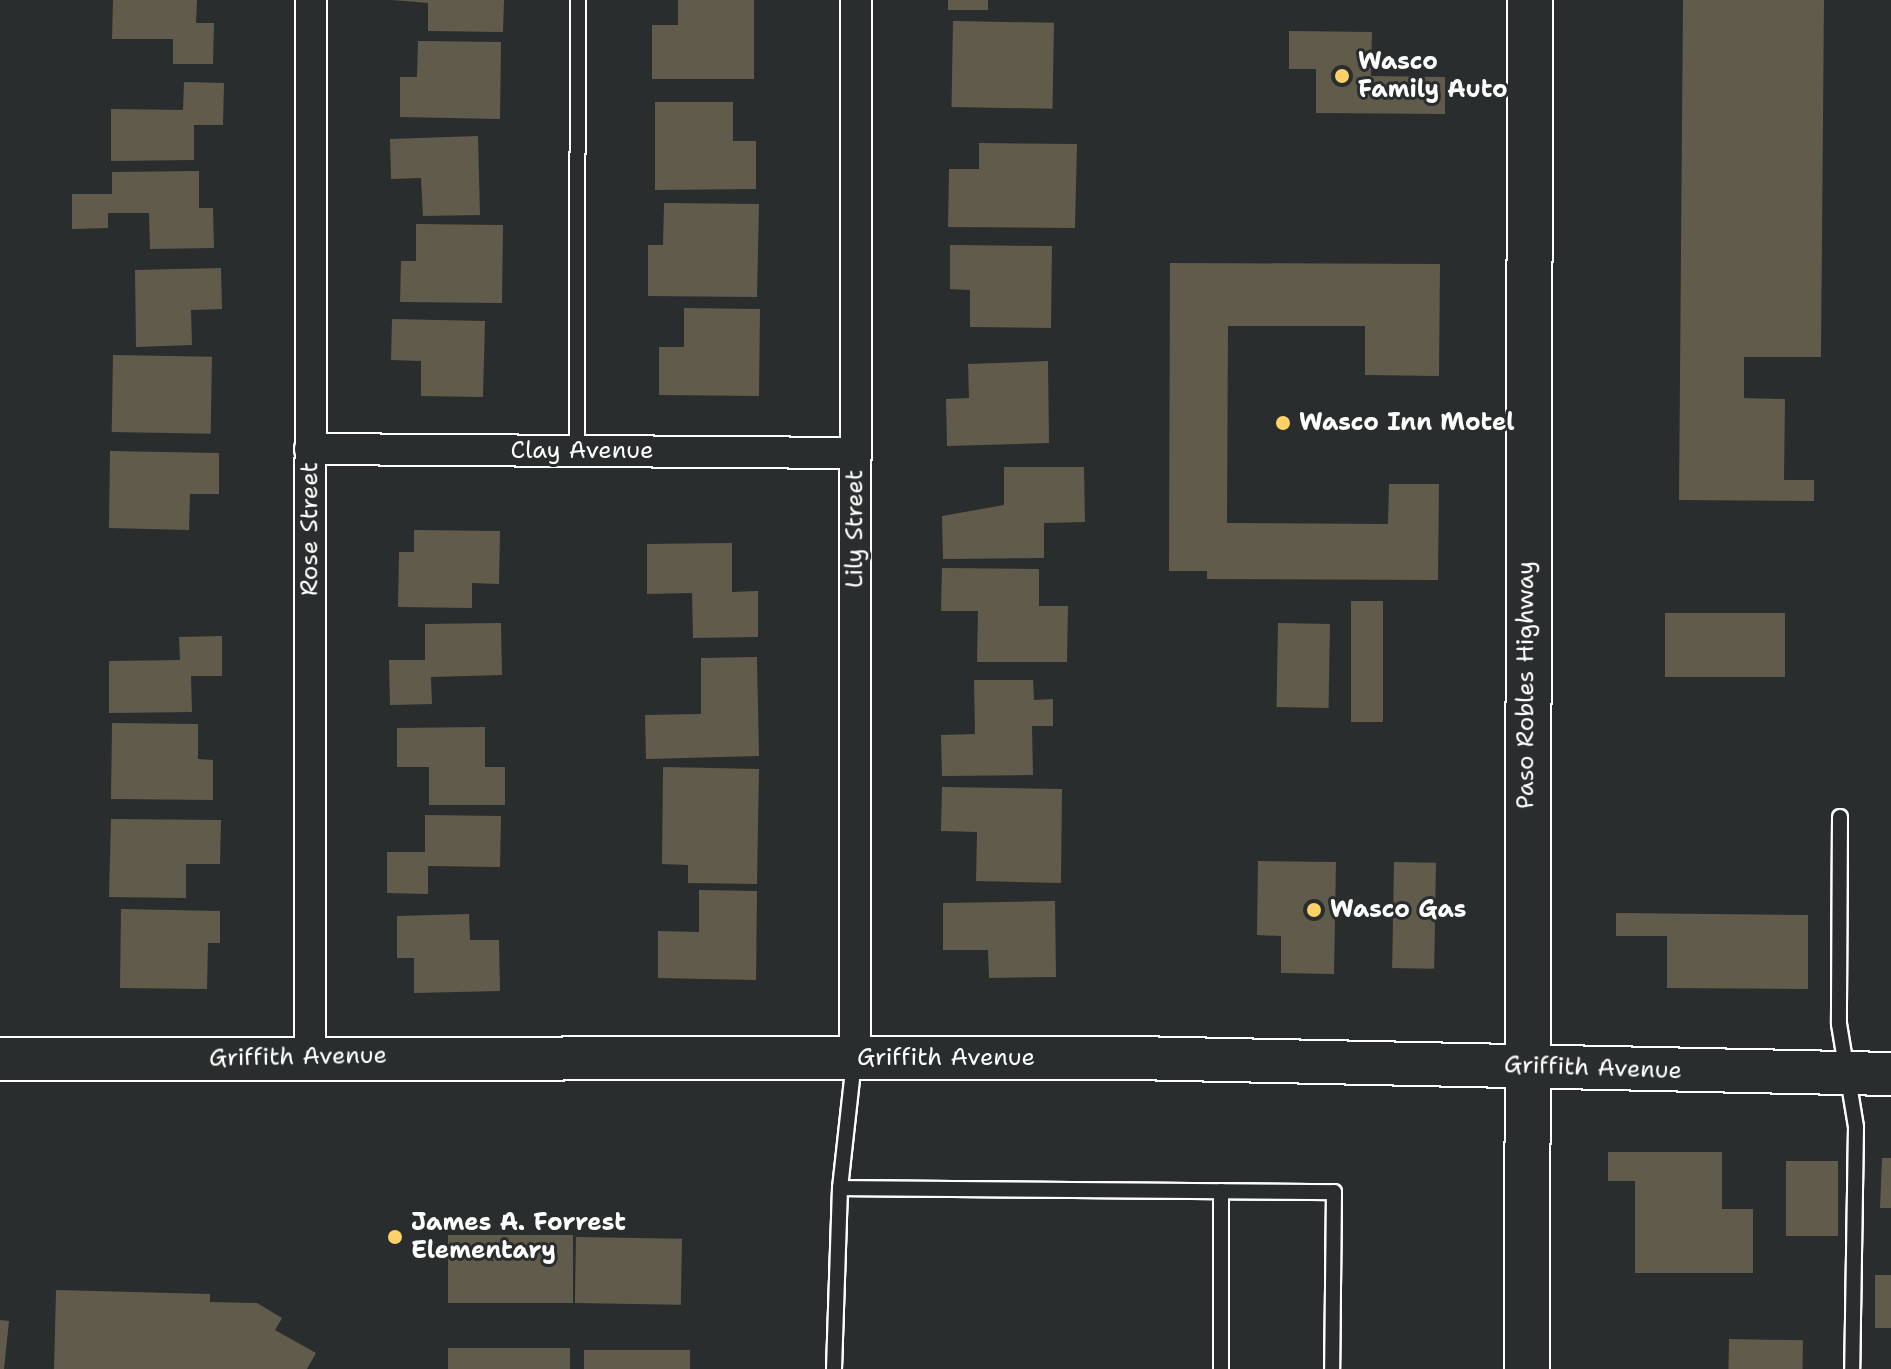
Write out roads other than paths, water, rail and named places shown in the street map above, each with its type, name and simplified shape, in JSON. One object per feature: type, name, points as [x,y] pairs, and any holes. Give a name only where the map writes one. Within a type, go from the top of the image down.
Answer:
[{"type":"highway","name":"Paso Robles Highway","points":[[1527,1369],[1525,1066],[1530,0]]},
{"type":"street","name":"Rose Street","points":[[310,1058],[311,0]]},
{"type":"street","name":"Lily Street","points":[[855,1058],[856,0]]},
{"type":"street","name":"Clay Avenue","points":[[310,449],[855,453]]},
{"type":"street","name":"Griffith Avenue","points":[[0,1059],[855,1058],[1891,1074]]},
{"type":"lane","points":[[577,451],[578,0]]},
{"type":"lane","points":[[1840,817],[1839,1024],[1856,1127],[1852,1369]]},
{"type":"lane","points":[[834,1369],[840,1188],[855,1058]]},
{"type":"lane","points":[[840,1188],[1334,1192],[1332,1369]]},
{"type":"lane","points":[[1221,1191],[1221,1369]]},
{"type":"place","name":"Wasco Family Auto","points":[[1342,76]]},
{"type":"place","name":"Wasco Inn Motel","points":[[1283,423]]},
{"type":"place","name":"Wasco Gas","points":[[1314,910]]},
{"type":"place","name":"James A. Forrest Elementary","points":[[395,1237]]}]
